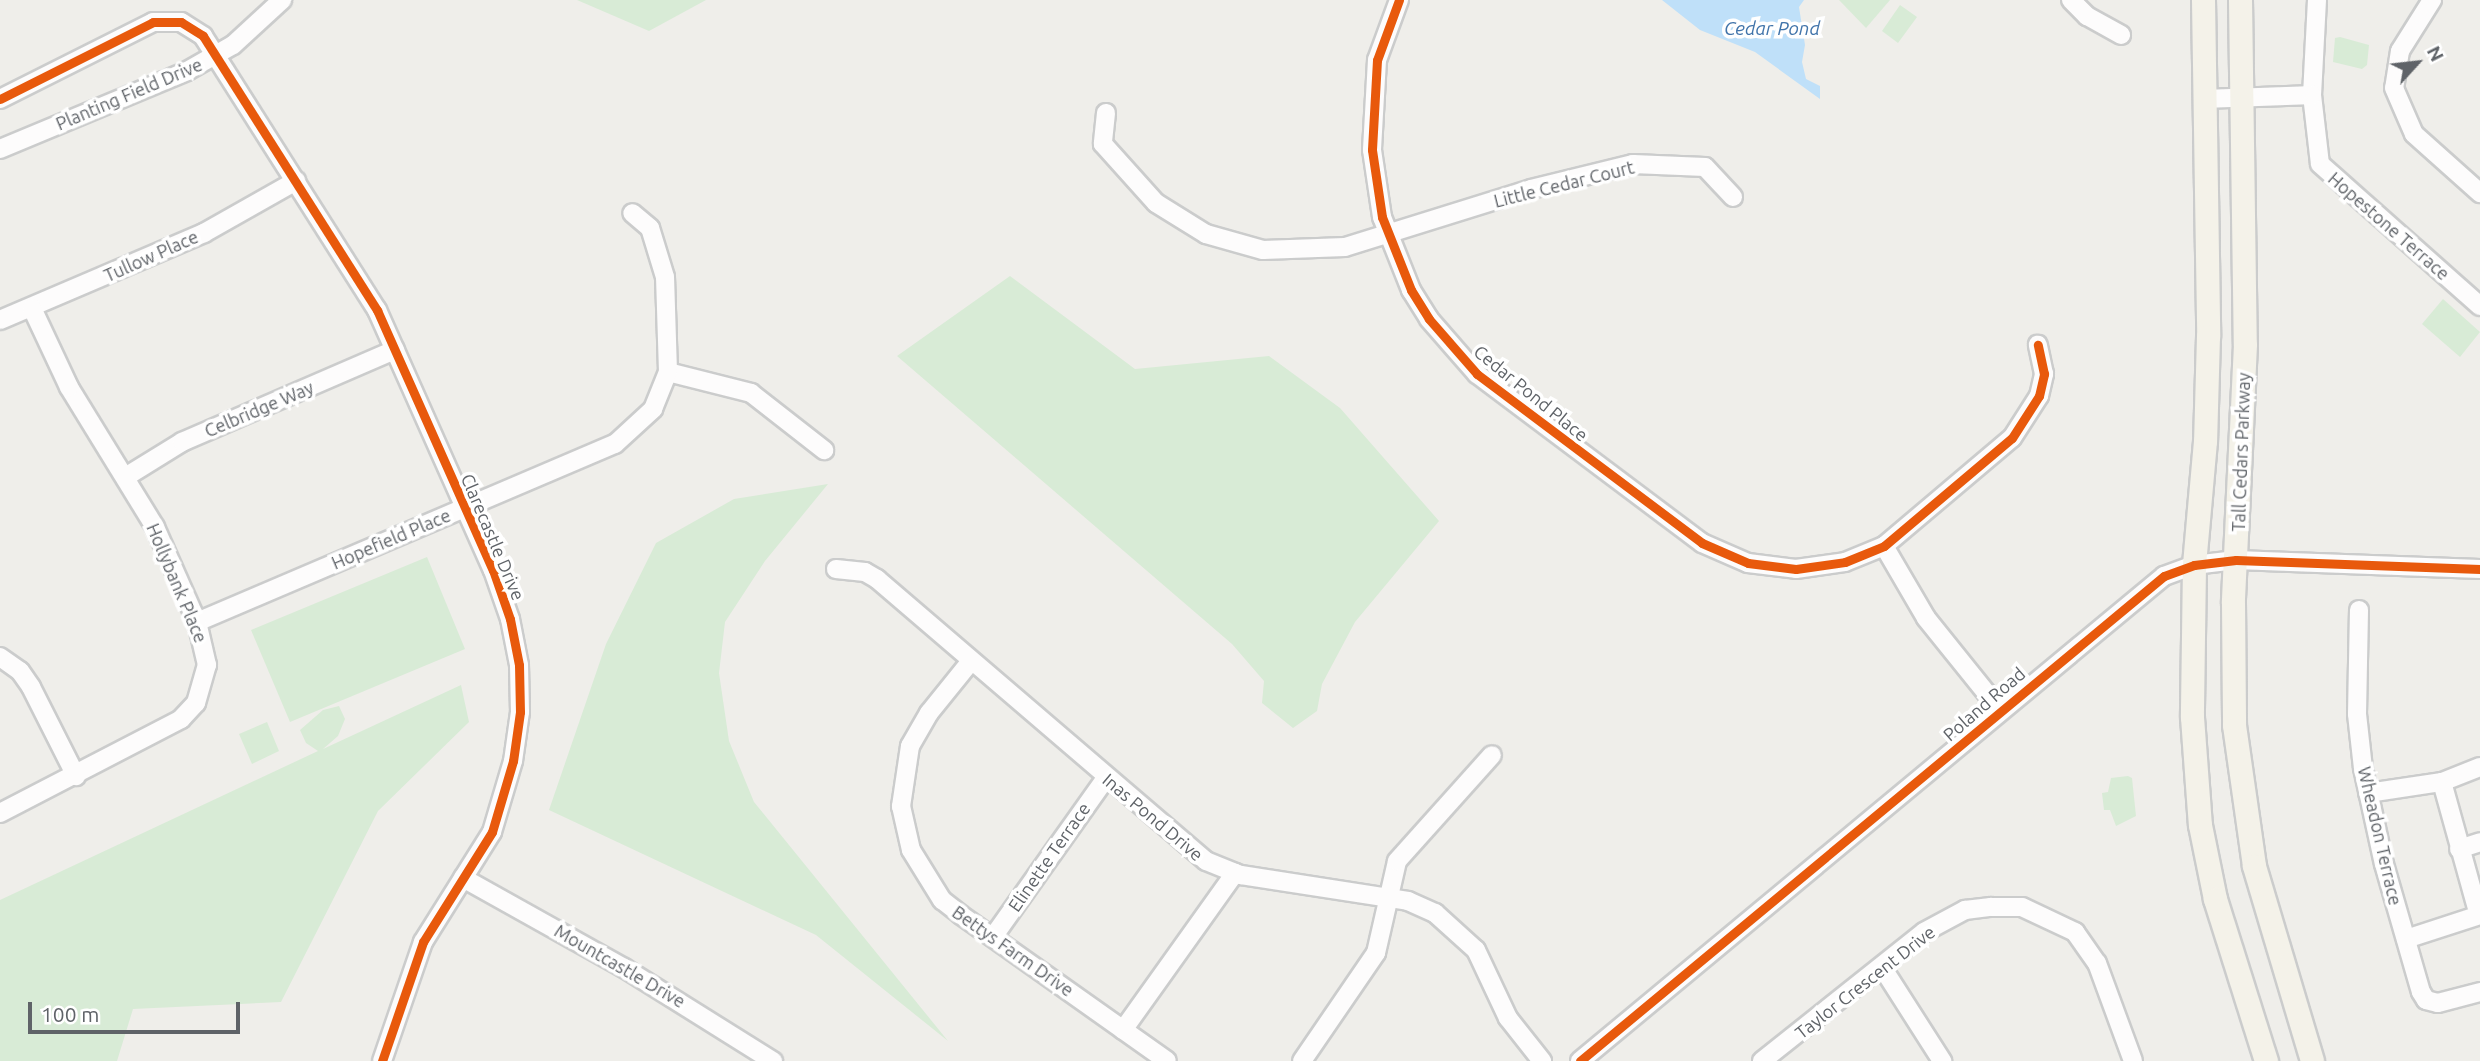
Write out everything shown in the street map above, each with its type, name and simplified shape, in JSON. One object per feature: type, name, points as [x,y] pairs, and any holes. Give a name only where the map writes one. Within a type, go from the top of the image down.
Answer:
[{"type":"main road","name":"Tall Cedars Parkway","points":[[2203,0],[2207,389],[2194,565],[2192,717],[2200,825],[2215,900],[2266,1061]]},
{"type":"main road","name":"Tall Cedars Parkway","points":[[2240,0],[2245,344],[2232,660],[2240,791],[2271,929],[2312,1061]]},
{"type":"street","name":"Planting Field Drive","points":[[0,149],[217,55],[282,0]]},
{"type":"street","name":"Cedar Pond Place","points":[[1399,0],[1377,60],[1372,150],[1387,234],[1429,319],[1477,374],[1702,543],[1748,563],[1796,569],[1845,562],[1884,546],[2012,438],[2039,396],[2044,374],[2038,345]]},
{"type":"street","points":[[2071,0],[2087,16],[2121,35]]},
{"type":"street","name":"Hopestone Terrace","points":[[2317,0],[2312,95],[2315,149],[2328,175],[2480,306]]},
{"type":"street","points":[[2432,0],[2400,51],[2394,88],[2414,134],[2480,193]]},
{"type":"street","name":"Clarecastle Drive","points":[[0,99],[153,22],[167,20],[192,27],[217,55],[377,310],[465,508],[510,619],[519,665],[520,712],[513,761],[492,832],[423,942],[382,1061]]},
{"type":"street","points":[[2205,99],[2312,95]]},
{"type":"street","name":"Little Cedar Court","points":[[1106,113],[1104,144],[1117,164],[1156,203],[1206,233],[1263,250],[1290,252],[1345,247],[1531,189],[1633,164],[1705,167],[1733,197]]},
{"type":"street","name":"Tullow Place","points":[[0,320],[204,233],[296,181]]},
{"type":"street","name":"Hopefield Place","points":[[197,622],[615,444],[653,409],[668,372],[665,277],[650,228],[632,213]]},
{"type":"street","name":"Hollybank Place","points":[[0,813],[166,730],[196,703],[207,666],[197,622],[127,476],[69,387],[32,308]]},
{"type":"street","name":"Celbridge Way","points":[[127,476],[182,442],[395,350]]},
{"type":"street","points":[[668,372],[751,393],[824,450]]},
{"type":"street","points":[[1884,546],[1926,618],[2000,710]]},
{"type":"street","name":"Poland Road","points":[[1580,1061],[2148,587],[2194,565],[2236,560],[2480,569]]},
{"type":"street","name":"Inas Pond Drive","points":[[836,569],[865,572],[877,579],[1194,853],[1235,873],[1422,905],[1467,940],[1508,1018],[1542,1061]]},
{"type":"street","name":"Wheadon Terrace","points":[[2359,610],[2357,714],[2368,793],[2406,939],[2426,1000],[2447,1002],[2480,992]]},
{"type":"street","points":[[0,656],[20,671],[31,687],[76,776]]},
{"type":"street","name":"Bettys Farm Drive","points":[[971,661],[929,713],[910,746],[901,806],[911,850],[942,900],[1167,1061]]},
{"type":"street","points":[[1301,1061],[1370,965],[1390,898],[1397,861],[1492,755]]},
{"type":"street","points":[[2368,793],[2442,782],[2480,767]]},
{"type":"street","name":"Elinette Terrace","points":[[993,937],[1106,778]]},
{"type":"street","points":[[2406,939],[2479,915],[2442,782]]},
{"type":"street","points":[[2459,849],[2480,842]]},
{"type":"street","points":[[1123,1030],[1235,873]]},
{"type":"street","name":"Mountcastle Drive","points":[[463,877],[624,968],[773,1061]]},
{"type":"street","name":"Taylor Crescent Drive","points":[[1762,1061],[1924,932],[1965,910],[2022,907],[2075,932],[2097,963],[2133,1061]]},
{"type":"street","points":[[1882,967],[1942,1061]]},
{"type":"green space","points":[[577,0],[706,0],[649,31]]},
{"type":"green space","points":[[1839,0],[1890,0],[1866,28]]},
{"type":"green space","points":[[1900,5],[1917,17],[1898,43],[1882,31]]},
{"type":"green space","points":[[2335,38],[2369,45],[2367,65],[2362,69],[2333,62]]},
{"type":"green space","points":[[1010,276],[1135,369],[1269,356],[1340,408],[1439,521],[1355,622],[1322,684],[1317,711],[1293,728],[1262,703],[1264,681],[1232,644],[897,356]]},
{"type":"green space","points":[[2443,299],[2480,332],[2460,357],[2422,324]]},
{"type":"green space","points":[[828,484],[765,561],[725,622],[719,673],[729,741],[754,802],[948,1041],[816,935],[549,810],[606,644],[656,543],[734,499]]},
{"type":"green space","points":[[427,557],[465,649],[290,722],[251,630]]},
{"type":"green space","points":[[461,685],[469,722],[378,811],[281,1002],[133,1009],[117,1061],[0,1061],[0,900],[318,751],[306,743],[300,730],[323,710],[339,706],[345,719],[338,736],[323,749]]},
{"type":"green space","points":[[267,722],[279,751],[252,764],[239,734]]},
{"type":"green space","points":[[2111,778],[2132,778],[2136,816],[2116,826],[2110,810],[2104,810],[2102,793],[2108,792]]},
{"type":"water","name":"Cedar Pond","points":[[1662,0],[1804,0],[1799,7],[1805,45],[1802,62],[1806,79],[1820,86],[1820,99],[1755,52],[1700,30]]},
{"type":"cycle path","points":[[1399,0],[1377,60],[1372,150],[1382,217],[1411,290],[1429,319],[1477,374],[1702,543],[1748,563],[1796,569],[1845,562],[1884,546],[2012,438],[2039,396],[2044,374],[2038,345]]},
{"type":"cycle path","points":[[0,99],[153,22],[181,22],[203,36],[377,310],[493,570],[510,619],[519,665],[520,712],[513,761],[492,832],[423,942],[382,1061]]},
{"type":"cycle path","points":[[1580,1061],[2164,576],[2194,565],[2236,560],[2480,569]]}]
